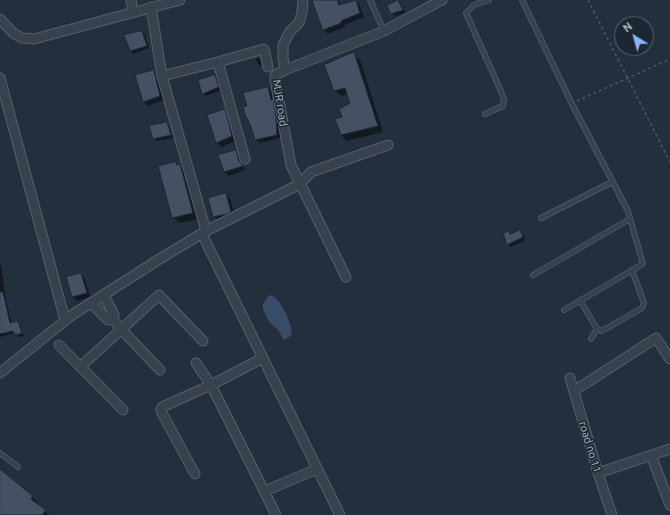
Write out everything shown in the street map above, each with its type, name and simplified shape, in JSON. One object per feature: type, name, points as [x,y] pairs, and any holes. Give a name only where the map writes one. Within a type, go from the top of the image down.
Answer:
[{"type":"street","points":[[131,0],[133,12]]},
{"type":"street","points":[[0,19],[13,33],[22,38],[34,39],[180,0]]},
{"type":"street","points":[[285,70],[283,45],[290,31],[298,24],[300,20],[303,0]]},
{"type":"street","name":"MJR road","points":[[346,277],[291,165],[275,76],[285,70],[384,31],[442,0]]},
{"type":"street","points":[[151,7],[162,76],[204,232],[263,358],[340,515]]},
{"type":"street","points":[[162,76],[264,49],[268,67]]},
{"type":"street","points":[[218,62],[244,159]]},
{"type":"street","points":[[0,78],[66,320]]},
{"type":"street","points":[[0,374],[72,315],[204,232],[300,184],[310,172],[388,145]]},
{"type":"street","points":[[91,303],[108,320],[114,315],[104,295]]},
{"type":"street","points":[[80,367],[159,295],[203,341]]},
{"type":"street","points":[[111,317],[160,370]]},
{"type":"street","points":[[574,391],[656,338],[670,359]]},
{"type":"street","points":[[59,345],[123,410]]},
{"type":"street","points":[[195,474],[161,410],[162,407],[212,385],[263,358]]},
{"type":"street","points":[[196,363],[212,385],[276,515]]},
{"type":"street","name":"road no 11","points":[[570,378],[612,515]]},
{"type":"street","points":[[598,473],[670,449]]},
{"type":"street","points":[[651,455],[670,505]]},
{"type":"street","points":[[265,491],[317,469]]},
{"type":"lane","points":[[370,0],[384,31]]},
{"type":"lane","points":[[485,114],[503,106],[504,100],[466,14],[474,5],[489,0]]},
{"type":"lane","points":[[522,0],[572,104],[628,211],[643,264],[564,310]]},
{"type":"lane","points":[[541,218],[612,182]]},
{"type":"lane","points":[[533,276],[630,219]]},
{"type":"lane","points":[[580,300],[597,329],[602,331],[642,308],[644,303],[632,270]]},
{"type":"lane","points":[[591,339],[597,329]]},
{"type":"lane","points":[[0,453],[18,467]]},
{"type":"path","points":[[588,0],[670,162]]},
{"type":"path","points":[[572,104],[670,59]]},
{"type":"water","points":[[269,295],[277,300],[281,305],[290,323],[292,334],[284,340],[278,330],[269,322],[263,309],[263,304]]},
{"type":"building","points":[[312,0],[337,0],[339,5],[356,0],[360,13],[323,30]]},
{"type":"building","points":[[398,0],[403,10],[391,14],[387,6]]},
{"type":"building","points":[[142,31],[147,46],[130,51],[124,35]]},
{"type":"building","points":[[354,52],[378,126],[341,135],[335,119],[342,117],[339,109],[350,103],[345,88],[334,91],[324,65]]},
{"type":"building","points":[[154,70],[160,96],[143,102],[135,75]]},
{"type":"building","points":[[215,75],[219,87],[202,94],[198,80]]},
{"type":"building","points":[[268,87],[271,100],[273,99],[277,135],[255,140],[243,107],[247,106],[243,93]]},
{"type":"building","points":[[225,109],[232,136],[216,143],[207,115]]},
{"type":"building","points":[[167,122],[171,135],[153,139],[149,126]]},
{"type":"building","points":[[236,150],[239,161],[243,166],[224,172],[218,155]]},
{"type":"building","points":[[176,162],[177,165],[180,164],[193,213],[172,218],[158,166]]},
{"type":"building","points":[[226,193],[231,212],[213,217],[208,198]]},
{"type":"building","points":[[520,230],[523,237],[507,245],[503,233],[509,231],[510,234]]},
{"type":"building","points":[[81,273],[87,293],[72,297],[66,277]]},
{"type":"building","points":[[0,292],[3,292],[10,323],[18,321],[22,333],[15,335],[13,331],[0,334]]},
{"type":"building","points":[[0,469],[33,496],[31,499],[46,510],[42,515],[0,515]]}]
